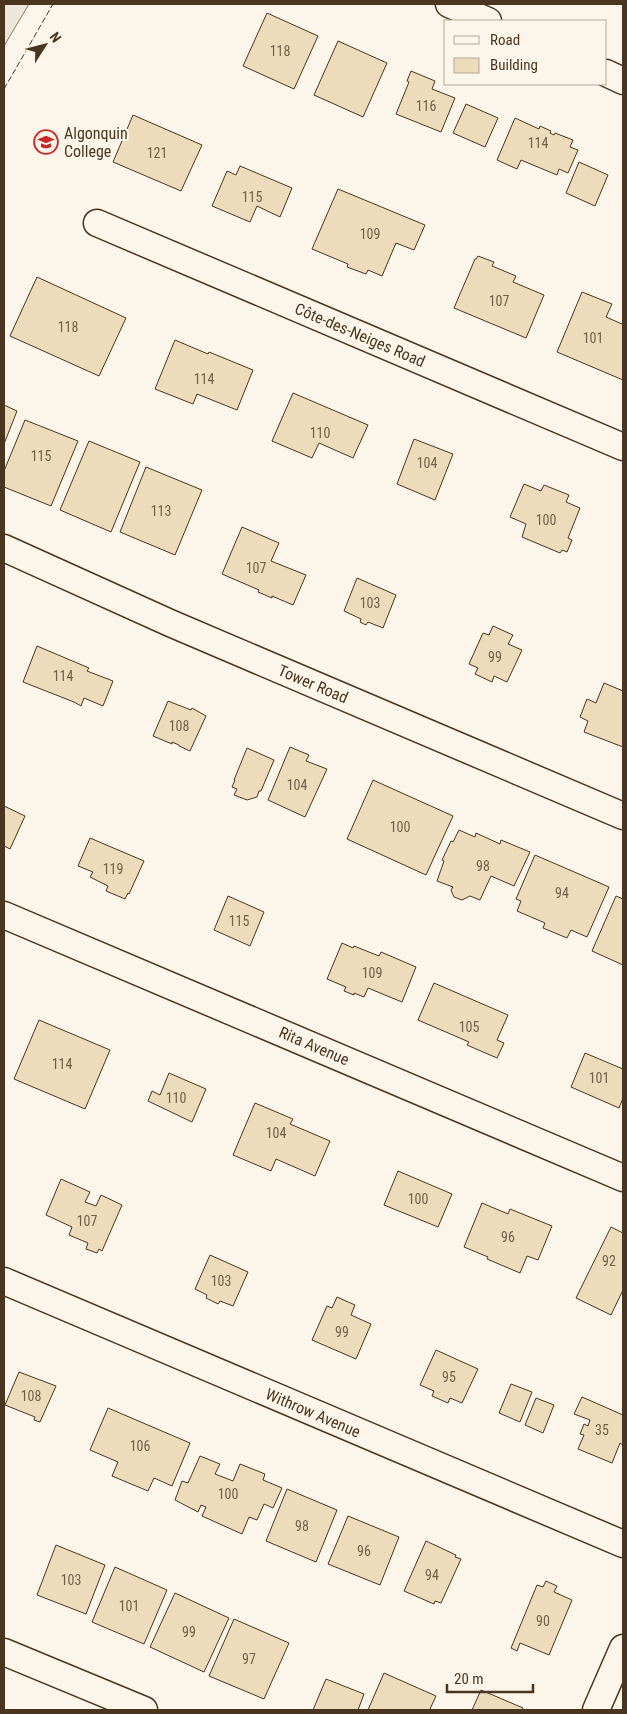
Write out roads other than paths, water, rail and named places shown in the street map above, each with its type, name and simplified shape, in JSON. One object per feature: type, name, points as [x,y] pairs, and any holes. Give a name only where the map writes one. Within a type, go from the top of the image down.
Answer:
[{"type":"street","points":[[449,4],[486,20]]},
{"type":"street","points":[[607,73],[623,81]]},
{"type":"street","name":"Côte-des-Neiges Road","points":[[97,223],[623,447]]},
{"type":"street","name":"Tower Road","points":[[4,548],[170,623],[623,816]]},
{"type":"street","name":"Rita Avenue","points":[[4,915],[623,1178]]},
{"type":"street","name":"Withrow Avenue","points":[[4,1281],[623,1544]]},
{"type":"street","points":[[596,1710],[623,1648]]},
{"type":"street","points":[[4,1652],[144,1710]]},
{"type":"place","name":"Algonquin College","points":[[46,142]]}]
